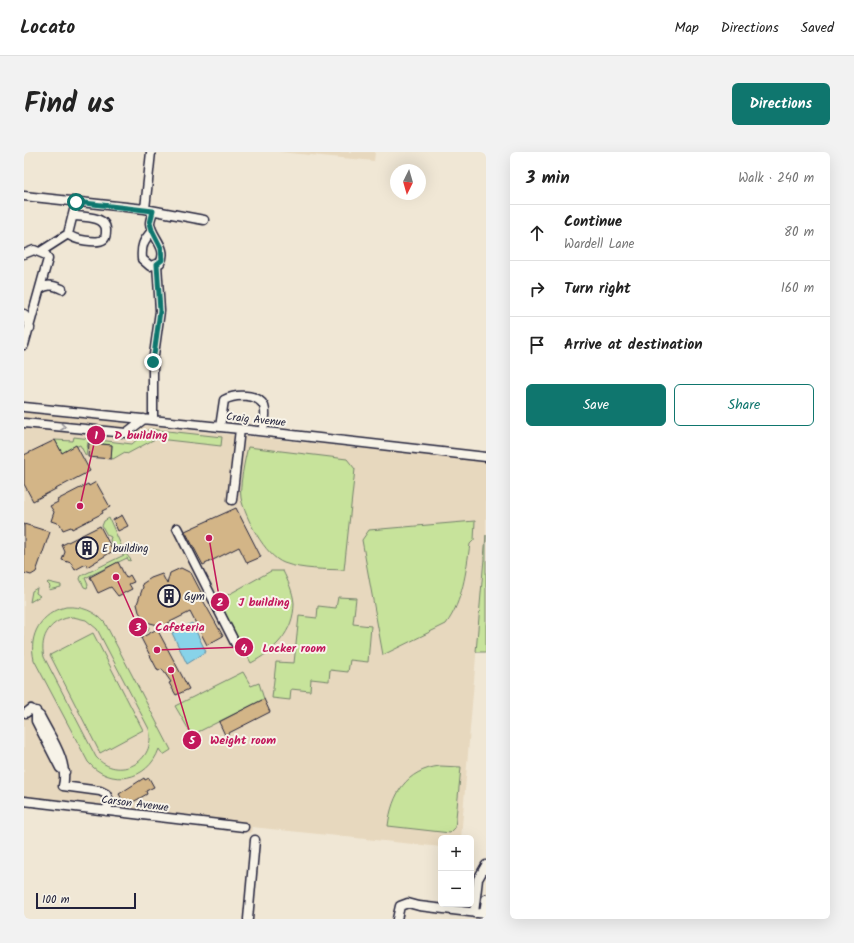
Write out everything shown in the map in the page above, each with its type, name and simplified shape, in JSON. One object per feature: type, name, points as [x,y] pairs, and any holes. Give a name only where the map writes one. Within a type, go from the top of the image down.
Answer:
[{"type":"street","points":[[151,152],[150,223],[161,248],[162,260],[157,264],[150,266],[142,259],[141,248],[144,240],[152,230]]},
{"type":"street","points":[[24,196],[149,210],[204,220]]},
{"type":"street","points":[[40,252],[68,234],[76,202]]},
{"type":"street","points":[[68,234],[71,238],[76,240],[99,241],[104,239],[106,235],[106,226],[100,220],[73,216]]},
{"type":"street","points":[[24,254],[34,250],[46,255],[48,259],[30,328],[24,345]]},
{"type":"street","points":[[153,420],[153,362],[160,311],[157,264]]},
{"type":"street","points":[[40,289],[52,285],[62,289]]},
{"type":"street","points":[[24,314],[30,328]]},
{"type":"street","points":[[220,427],[224,400],[231,396],[245,396],[257,399],[264,405],[265,415],[263,431]]},
{"type":"street","name":"Craig Avenue","points":[[24,407],[263,431],[486,457]]},
{"type":"street","points":[[24,423],[126,433],[144,419]]},
{"type":"street","points":[[232,500],[240,429]]},
{"type":"street","points":[[177,528],[236,643]]},
{"type":"street","points":[[26,713],[31,709],[36,711],[40,716],[64,763],[66,773],[64,786],[100,791],[106,794],[110,802],[106,811]]},
{"type":"street","name":"Carson Avenue","points":[[24,801],[244,828]]},
{"type":"street","points":[[248,919],[255,840]]},
{"type":"street","points":[[474,913],[478,879],[485,870]]},
{"type":"street","points":[[476,894],[486,895]]},
{"type":"street","points":[[397,919],[400,906],[408,903],[419,906],[485,914],[486,899]]},
{"type":"shaded area","points":[[279,152],[375,152],[374,161]]},
{"type":"shaded area","points":[[24,412],[486,462],[486,535],[461,835],[438,835],[438,847],[252,827],[251,833],[24,806]]},
{"type":"green space","points":[[149,429],[222,437],[221,446],[158,439],[153,440],[127,454],[125,452],[113,459],[111,458],[112,445],[88,442],[86,456],[80,445],[62,453],[55,440],[73,441],[74,437],[132,444]]},
{"type":"green space","points":[[248,447],[347,459],[355,469],[344,570],[306,568],[291,565],[277,559],[270,553],[251,525],[241,498],[244,465]]},
{"type":"green space","points":[[109,518],[121,545],[116,548],[113,548],[110,540],[111,537],[107,535],[102,526],[104,521]]},
{"type":"green space","points":[[475,521],[474,540],[470,544],[463,586],[452,615],[446,624],[383,655],[362,540],[369,530]]},
{"type":"green space","points":[[486,535],[486,652],[476,652]]},
{"type":"green space","points":[[126,554],[131,560],[129,561],[127,558],[85,578],[88,585],[87,588],[84,587],[80,579],[81,576]]},
{"type":"green space","points":[[271,571],[283,571],[293,595],[294,603],[291,623],[275,646],[251,663],[221,605],[224,597]]},
{"type":"green space","points":[[47,583],[61,585],[61,587],[49,590],[50,586]]},
{"type":"green space","points":[[37,588],[36,593],[40,596],[30,602],[32,591]]},
{"type":"green space","points":[[338,597],[356,598],[353,624],[371,626],[368,662],[350,660],[348,672],[330,670],[329,681],[311,679],[310,691],[291,689],[290,700],[272,698],[276,662],[294,663],[299,616],[317,618],[318,606],[336,608]]},
{"type":"green space","points":[[66,607],[83,608],[97,615],[105,623],[171,750],[163,755],[159,749],[154,760],[138,774],[117,778],[97,770],[88,762],[34,660],[33,642],[38,626],[50,614]],"holes":[[[73,617],[86,620],[97,629],[149,729],[150,741],[147,751],[142,759],[134,765],[125,768],[115,768],[105,764],[96,757],[44,657],[43,642],[48,630],[53,625],[65,618]]]},
{"type":"green space","points":[[136,623],[149,627],[148,631],[140,635],[138,634],[133,625]]},
{"type":"green space","points":[[93,633],[143,730],[100,753],[50,655]]},
{"type":"green space","points":[[243,672],[251,686],[259,683],[264,699],[192,735],[175,706]]},
{"type":"green space","points":[[440,766],[461,767],[455,828],[450,833],[388,826],[393,804],[397,794],[403,786],[410,778],[418,773],[428,768]]},
{"type":"water","points":[[192,623],[206,652],[187,664],[172,633]]},
{"type":"building","points":[[55,440],[62,453],[76,445],[90,471],[33,501],[24,484],[24,455]]},
{"type":"building","points":[[89,443],[112,445],[111,459],[88,457]]},
{"type":"building","points":[[96,482],[110,507],[102,511],[103,513],[72,529],[71,527],[63,530],[60,524],[51,521],[54,512],[50,506],[58,502],[57,500],[88,484],[89,486]]},
{"type":"building","points":[[236,508],[261,557],[247,563],[239,547],[203,565],[185,531]]},
{"type":"building","points":[[122,515],[128,526],[118,531],[113,520]]},
{"type":"building","points":[[24,524],[50,532],[36,572],[31,575],[24,573]]},
{"type":"building","name":"E building","points":[[100,526],[113,551],[87,567],[86,564],[75,570],[71,563],[62,560],[65,552],[62,545]]},
{"type":"building","points":[[118,562],[126,578],[130,575],[134,582],[129,584],[132,589],[118,596],[111,587],[98,593],[90,577]]},
{"type":"building","name":"Gym","points":[[181,568],[191,573],[201,592],[200,595],[223,636],[207,645],[190,612],[162,626],[146,622],[139,612],[137,604],[143,587],[142,584],[151,578],[162,574],[167,584],[170,573]]},
{"type":"building","points":[[157,629],[189,689],[176,695],[169,683],[171,682],[162,669],[158,671],[141,638]]},
{"type":"building","points":[[264,699],[270,712],[225,735],[219,722]]},
{"type":"building","points":[[144,778],[145,780],[149,778],[154,787],[146,791],[147,794],[126,806],[119,794]]},
{"type":"place","name":"D building","points":[[80,506]]},
{"type":"place","name":"J building","points":[[209,538]]},
{"type":"place","name":"E building","points":[[87,548]]},
{"type":"place","name":"Cafeteria","points":[[116,577]]},
{"type":"place","name":"Gym","points":[[169,596]]},
{"type":"place","name":"Locker room","points":[[157,650]]},
{"type":"place","name":"Weight room","points":[[171,670]]},
{"type":"route","points":[[76,202],[153,211],[150,223],[161,248],[162,260],[157,264],[160,311],[158,337],[153,362]]}]
